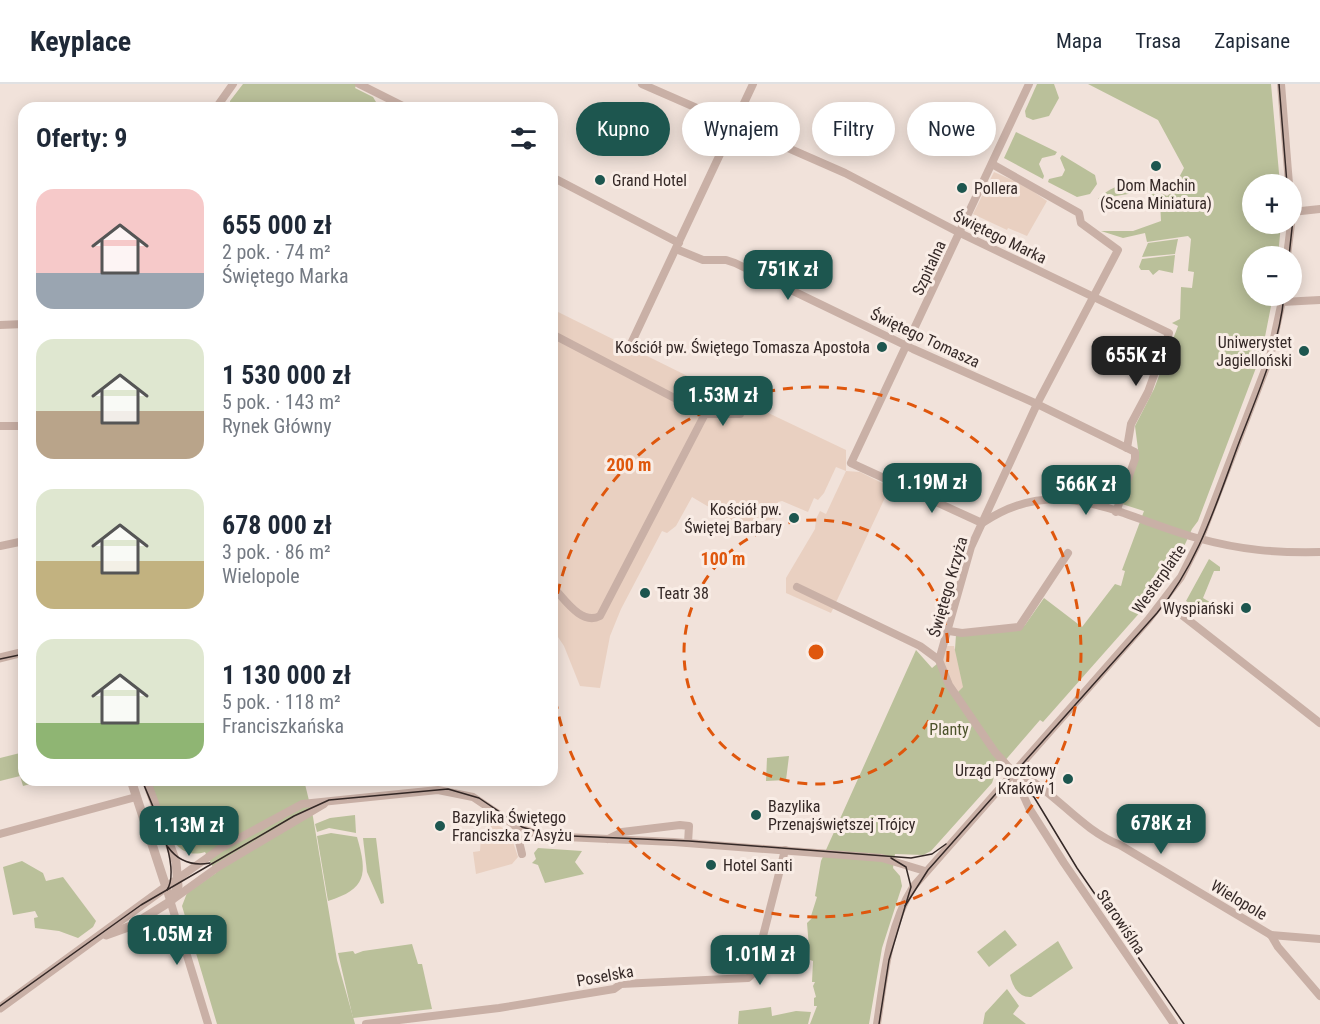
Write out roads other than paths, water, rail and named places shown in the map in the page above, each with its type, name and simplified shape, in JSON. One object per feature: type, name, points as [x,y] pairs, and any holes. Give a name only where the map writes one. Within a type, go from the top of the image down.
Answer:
[{"type":"street","points":[[220,102],[233,84]]},
{"type":"street","points":[[359,84],[395,102]]},
{"type":"street","name":"Świętego Marka","points":[[642,84],[682,102]]},
{"type":"street","points":[[745,102],[753,84]]},
{"type":"street","name":"Szpitalna","points":[[982,523],[851,463],[1029,84]]},
{"type":"street","points":[[1281,84],[1288,174]]},
{"type":"street","name":"Świętego Marka","points":[[800,154],[845,173],[960,233],[1169,333],[1148,392],[1131,424],[1127,448],[1135,452],[1135,459],[1116,512]]},
{"type":"street","points":[[629,348],[720,156]]},
{"type":"street","name":"Świętego Krzyża","points":[[939,660],[949,631],[962,573],[982,523],[1037,404],[1118,250],[1081,223],[1079,213],[992,164]]},
{"type":"street","name":"Świętego Tomasza","points":[[558,180],[703,260],[726,260],[735,263],[1127,448]]},
{"type":"street","points":[[1302,211],[1320,208]]},
{"type":"street","points":[[1302,300],[1320,300]]},
{"type":"street","name":"Westerplatte","points":[[877,1024],[893,938],[908,895],[925,871],[1164,601],[1185,570],[1200,539],[1270,357],[1281,306]]},
{"type":"street","points":[[0,325],[18,324]]},
{"type":"street","points":[[558,337],[705,414],[740,414]]},
{"type":"street","points":[[558,592],[576,612],[591,618],[600,616],[705,414]]},
{"type":"street","points":[[0,426],[18,426]]},
{"type":"street","points":[[982,523],[1009,506],[1052,499],[1073,499],[1200,539],[1266,553],[1320,552]]},
{"type":"street","points":[[0,546],[18,543]]},
{"type":"street","points":[[949,631],[962,633],[1019,627],[1068,552]]},
{"type":"street","points":[[797,586],[920,646],[939,660],[949,685],[1012,772]]},
{"type":"street","points":[[1164,601],[1320,723]]},
{"type":"street","points":[[0,658],[18,654]]},
{"type":"street","name":"Wielopole","points":[[1012,772],[1031,780],[1101,837],[1120,845],[1271,934],[1320,939]]},
{"type":"street","name":"Starowiślna","points":[[1012,772],[1029,808],[1058,854],[1174,1024]]},
{"type":"street","points":[[133,786],[159,859],[208,1024]]},
{"type":"street","points":[[149,786],[174,854],[179,878],[171,901]]},
{"type":"street","points":[[452,786],[452,791]]},
{"type":"street","points":[[0,1008],[221,848],[293,807],[425,791],[452,791],[479,800],[517,826],[547,837],[688,843],[882,858],[925,871]]},
{"type":"street","points":[[0,834],[136,797]]},
{"type":"street","points":[[100,936],[131,926],[218,867],[326,803]]},
{"type":"street","points":[[517,826],[522,854]]},
{"type":"street","points":[[607,840],[617,834],[689,826],[688,843]]},
{"type":"street","name":"Poselska","points":[[366,1024],[614,989],[621,984],[748,978],[760,967],[767,918],[785,850]]},
{"type":"street","name":"Wielopole","points":[[1271,934],[1278,947],[1320,996]]},
{"type":"tram line","points":[[1279,84],[1286,174]]},
{"type":"tram line","points":[[1290,246],[1291,234]]},
{"type":"tram line","points":[[905,906],[928,870],[1172,594],[1196,552],[1215,508],[1273,352],[1282,306]]},
{"type":"tram line","points":[[0,659],[18,655]]},
{"type":"tram line","points":[[144,786],[168,852],[171,879],[167,890]]},
{"type":"tram line","points":[[1000,787],[1017,786],[1034,797],[1077,868],[1184,1024]]},
{"type":"tram line","points":[[0,1006],[141,905],[294,816],[329,800],[448,789],[479,798],[522,827],[548,835],[689,841],[911,858],[932,854],[946,844]]},
{"type":"tram line","points":[[168,847],[176,856],[186,861],[198,864],[210,863]]},
{"type":"tram line","points":[[879,1024],[889,960],[911,887],[906,867],[891,858]]},
{"type":"place","name":"Dom Machin (Scena Miniatura)","points":[[1156,166]]},
{"type":"place","name":"Grand Hotel","points":[[600,180]]},
{"type":"place","name":"Pollera","points":[[962,188]]},
{"type":"place","name":"Kościół pw. Świętego Tomasza Apostoła","points":[[882,347]]},
{"type":"place","name":"Uniwerystet Jagielloński","points":[[1304,351]]},
{"type":"place","name":"Kościół pw. Świętej Barbary","points":[[794,518]]},
{"type":"place","name":"Teatr 38","points":[[645,593]]},
{"type":"place","name":"Wyspiański","points":[[1246,608]]},
{"type":"place","name":"Urząd Pocztowy Kraków 1","points":[[1068,779]]},
{"type":"place","name":"Bazylika Przenajświętszej Trójcy","points":[[756,815]]},
{"type":"place","name":"Bazylika Świętego Franciszka z Asyżu","points":[[440,826]]},
{"type":"place","name":"Hotel Santi","points":[[711,865]]},
{"type":"park label","name":"Planty","points":[[949,729]]}]
